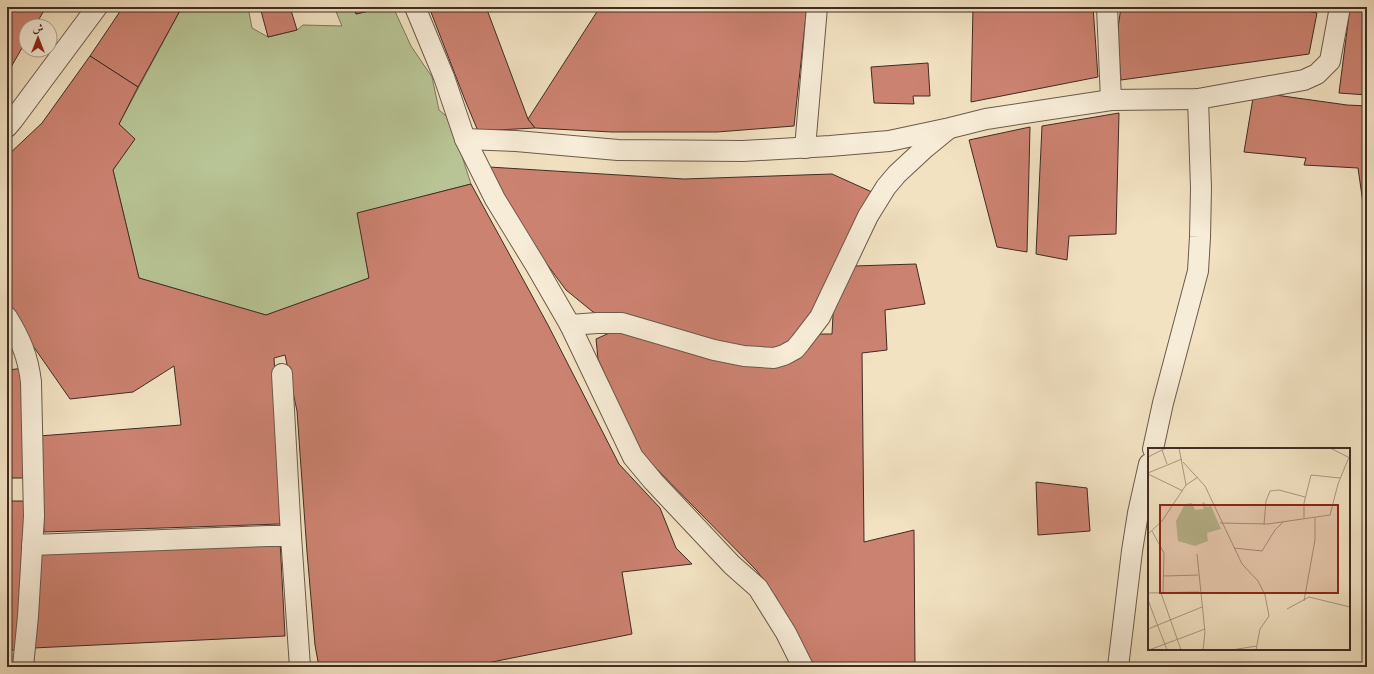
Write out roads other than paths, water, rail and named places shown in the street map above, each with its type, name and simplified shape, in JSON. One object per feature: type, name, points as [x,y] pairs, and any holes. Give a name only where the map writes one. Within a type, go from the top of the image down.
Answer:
[{"type":"street","points":[[7,127],[97,7]]},
{"type":"street","points":[[416,7],[444,77],[465,139],[495,199],[536,266],[570,326],[633,457],[653,481],[732,566],[758,588],[786,633],[803,667]]},
{"type":"street","points":[[804,148],[817,7]]},
{"type":"street","points":[[1107,7],[1111,100]]},
{"type":"street","points":[[465,139],[516,141],[618,150],[743,151],[804,148],[889,140],[986,119],[1111,100],[1198,99],[1304,80],[1317,74],[1330,61],[1340,7]]},
{"type":"street","points":[[1152,448],[1198,271],[1201,188],[1198,99]]},
{"type":"street","points":[[570,326],[602,322],[622,323],[714,350],[744,356],[774,358],[784,355],[795,349],[820,317],[868,216],[886,187],[897,174],[925,148],[950,128]]},
{"type":"street","points":[[7,317],[24,349],[29,366],[34,516],[28,616],[23,667]]},
{"type":"street","points":[[282,374],[300,667]]},
{"type":"street","points":[[1118,667],[1134,536],[1148,468]]},
{"type":"street","points":[[32,545],[291,536]]}]
